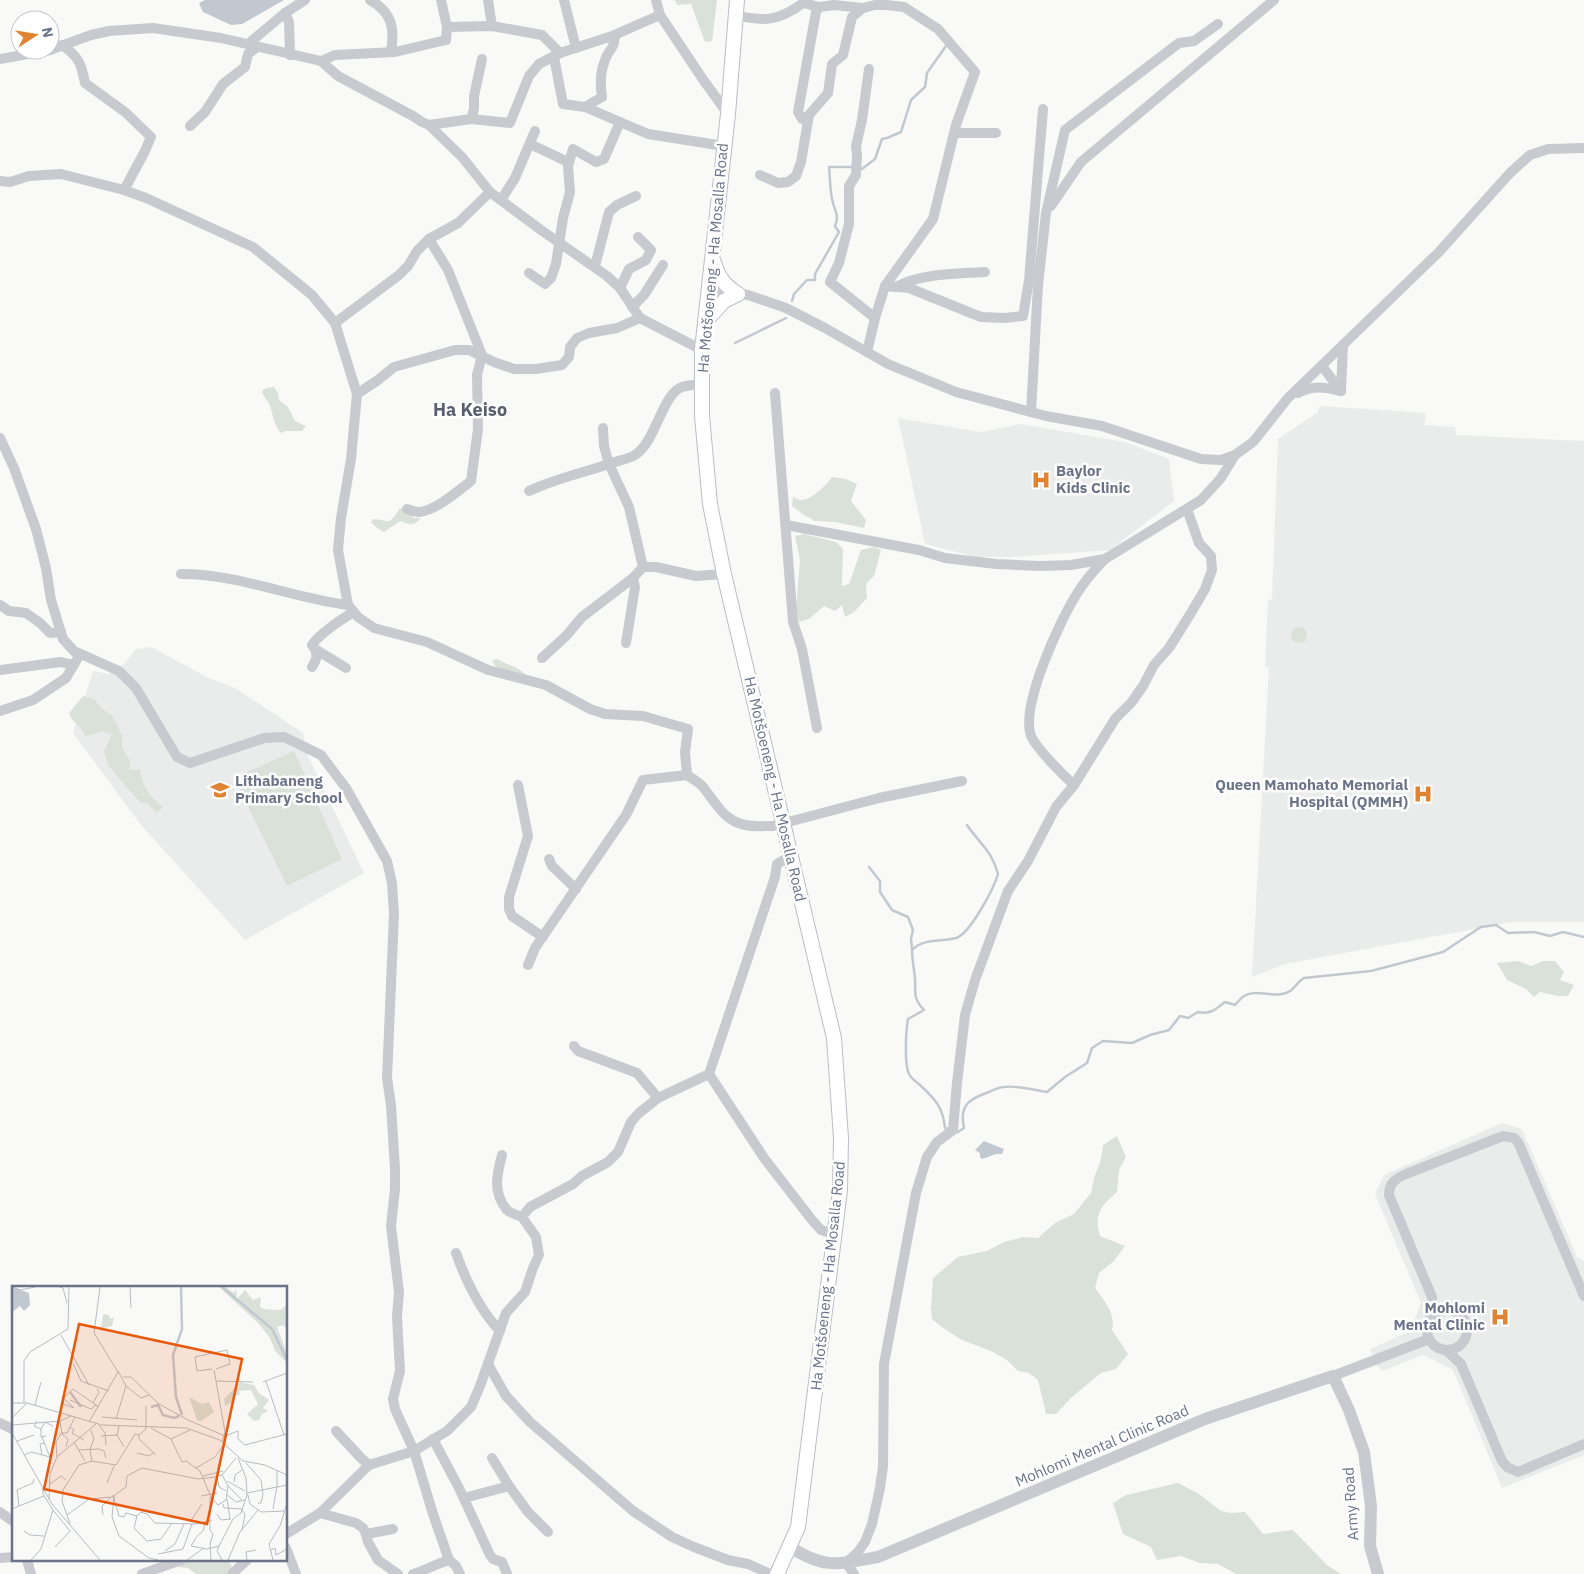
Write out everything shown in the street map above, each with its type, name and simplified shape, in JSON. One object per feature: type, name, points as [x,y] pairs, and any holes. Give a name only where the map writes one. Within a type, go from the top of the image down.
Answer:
[{"type":"main road","name":"Ha Motšoeneng - Ha Mosalla Road","points":[[736,0],[728,114],[702,350],[702,416],[710,504],[724,574],[834,1038],[842,1138],[840,1190],[798,1527],[777,1574]]},
{"type":"main road","points":[[713,259],[721,280],[727,287],[738,294]]},
{"type":"main road","points":[[705,322],[724,301],[738,294]]},
{"type":"street","points":[[190,126],[205,112],[223,84],[245,67],[252,45],[285,13],[305,0]]},
{"type":"street","points":[[370,0],[386,12],[392,26],[391,52]]},
{"type":"street","points":[[321,61],[335,55],[396,52],[446,40],[447,27],[441,0]]},
{"type":"street","points":[[488,0],[492,26]]},
{"type":"street","points":[[564,0],[576,48]]},
{"type":"street","points":[[656,0],[660,14],[728,114]]},
{"type":"street","points":[[1046,213],[1081,162],[1274,0]]},
{"type":"street","points":[[735,15],[751,19],[778,19],[803,3],[819,7],[834,5],[863,8],[875,5],[904,7],[938,29],[975,72],[954,132],[933,219],[890,286],[875,318],[867,352]]},
{"type":"street","points":[[819,7],[816,12],[798,112],[802,119],[809,115],[828,93],[832,64],[843,55],[852,17],[863,8]]},
{"type":"street","points":[[285,13],[289,22],[290,55]]},
{"type":"street","points":[[429,125],[471,119],[510,123],[529,76],[539,64],[557,55],[616,35],[660,14]]},
{"type":"street","points":[[1031,412],[1038,285],[1046,213],[1065,130],[1179,43],[1194,41],[1218,24]]},
{"type":"street","points":[[447,27],[461,25],[492,26],[542,35],[557,55],[563,104],[585,107],[648,134],[724,146]]},
{"type":"street","points":[[62,46],[100,33],[153,28],[221,38],[321,61],[338,76],[429,125],[462,157],[490,192],[558,242],[595,266],[620,288],[640,318],[702,350]]},
{"type":"street","points":[[585,107],[602,97],[600,85],[605,60],[614,46],[616,35]]},
{"type":"street","points":[[62,46],[74,54],[81,64],[85,83],[125,112],[151,137],[124,190]]},
{"type":"street","points":[[471,119],[482,59]]},
{"type":"street","points":[[869,69],[862,120],[856,146],[856,175],[849,186],[849,224],[839,263],[830,282],[875,318]]},
{"type":"street","points":[[890,286],[909,288],[981,317],[1004,318],[1023,316],[1029,280],[1043,109]]},
{"type":"street","points":[[760,175],[778,183],[788,182],[796,176],[801,162],[809,115]]},
{"type":"street","points":[[528,273],[545,284],[551,278],[556,264],[558,242],[570,192],[568,162],[573,149],[596,162],[604,159],[620,122]]},
{"type":"street","points":[[501,200],[515,178],[536,131]]},
{"type":"street","points":[[954,132],[996,133]]},
{"type":"street","points":[[530,144],[568,162]]},
{"type":"street","points":[[710,290],[748,296],[786,308],[888,364],[956,392],[1031,412],[1102,426],[1201,459],[1221,460],[1235,455],[1253,442],[1288,398],[1438,254],[1510,173],[1530,155],[1548,149],[1584,148]]},
{"type":"street","points":[[0,182],[10,182],[29,176],[61,174],[124,190],[190,217],[253,247],[312,295],[335,323],[357,394],[351,460],[341,518],[338,550],[351,608],[358,617],[374,628],[427,642],[488,670],[546,685],[598,712],[643,716],[688,729],[684,752],[688,775]]},
{"type":"street","points":[[335,323],[398,275],[408,266],[417,251],[429,239],[458,223],[490,192]]},
{"type":"street","points":[[595,266],[609,212],[617,205],[636,196]]},
{"type":"street","points":[[620,288],[629,269],[646,260],[651,250],[638,237]]},
{"type":"street","points":[[407,509],[419,512],[430,508],[445,500],[471,481],[478,429],[477,375],[482,355],[448,270],[429,239]]},
{"type":"street","points":[[632,307],[644,295],[663,265]]},
{"type":"street","points":[[890,286],[924,276],[985,272]]},
{"type":"street","points":[[357,394],[394,367],[455,350],[469,350],[514,369],[536,369],[562,364],[569,357],[570,346],[576,338],[589,333],[616,328],[640,318]]},
{"type":"street","points":[[1341,391],[1343,345]]},
{"type":"street","points":[[1322,366],[1341,391]]},
{"type":"street","points":[[529,491],[554,480],[636,455],[651,437],[657,421],[673,394],[682,387],[702,384]]},
{"type":"street","points":[[1288,398],[1308,388],[1319,387],[1341,391]]},
{"type":"street","points":[[775,393],[793,622],[802,649],[817,728]]},
{"type":"street","points":[[603,428],[604,446],[609,464],[630,507],[643,567]]},
{"type":"street","points":[[0,438],[14,468],[36,529],[46,568],[51,600],[63,639],[74,651],[119,670],[136,688],[177,757],[190,763],[264,738],[284,736],[320,755],[346,788],[387,861],[392,883],[394,914],[387,1070],[395,1169],[391,1226],[400,1292],[397,1317],[400,1371],[393,1399],[395,1409],[414,1451],[449,1560],[456,1566],[460,1574]]},
{"type":"street","points":[[1074,785],[1060,773],[1031,736],[1029,720],[1039,676],[1064,619],[1076,595],[1091,574],[1105,560],[1201,500],[1235,455]]},
{"type":"street","points":[[854,1574],[846,1563],[858,1552],[865,1542],[872,1524],[884,1466],[884,1364],[916,1192],[927,1157],[937,1142],[953,1130],[965,1015],[975,980],[1008,891],[1028,861],[1056,807],[1074,785],[1115,719],[1131,703],[1154,665],[1169,648],[1205,588],[1212,570],[1212,556],[1199,543],[1187,509]]},
{"type":"street","points":[[786,525],[919,550],[944,558],[996,564],[1071,565],[1105,560]]},
{"type":"street","points":[[542,658],[566,636],[582,617],[633,578],[643,567],[656,567],[696,576],[724,574]]},
{"type":"street","points":[[182,574],[204,574],[238,580],[351,608]]},
{"type":"street","points":[[626,643],[635,587],[633,578]]},
{"type":"street","points":[[0,606],[9,611],[26,613],[50,633],[61,632]]},
{"type":"street","points":[[312,667],[317,655],[312,645],[315,640],[345,616],[351,608]]},
{"type":"street","points":[[315,649],[346,668]]},
{"type":"street","points":[[0,711],[33,700],[66,678],[80,654]]},
{"type":"street","points":[[0,670],[61,662],[74,665]]},
{"type":"street","points":[[528,965],[535,948],[626,815],[643,780],[688,775],[702,785],[719,810],[730,820],[745,825],[757,826],[772,826],[879,798],[962,781]]},
{"type":"street","points":[[518,785],[528,836],[509,897],[509,909],[512,916],[543,937]]},
{"type":"street","points":[[549,859],[552,866],[576,889]]},
{"type":"street","points":[[522,1217],[530,1207],[574,1184],[582,1176],[608,1162],[618,1152],[632,1122],[639,1113],[658,1098],[709,1074],[775,877],[777,864],[792,859]]},
{"type":"street","points":[[574,1046],[578,1050],[638,1073],[658,1098]]},
{"type":"street","points":[[709,1074],[764,1158],[812,1220],[821,1230],[834,1234]]},
{"type":"street","points":[[1584,1296],[1518,1142],[1514,1138],[1503,1136],[1406,1174],[1391,1183],[1389,1195],[1432,1297],[1427,1328],[1429,1339],[1439,1348],[1446,1350],[1461,1364],[1502,1461],[1507,1467],[1518,1472],[1584,1444]]},
{"type":"street","points":[[288,1533],[320,1513],[369,1465],[414,1451],[447,1431],[471,1407],[506,1313],[526,1292],[539,1255],[536,1237],[522,1217],[508,1211],[499,1195],[496,1182],[502,1155]]},
{"type":"street","points":[[456,1253],[462,1270],[481,1308],[500,1331]]},
{"type":"street","points":[[1430,1318],[1435,1314],[1448,1310],[1460,1315],[1464,1321],[1466,1327],[1463,1341],[1459,1346],[1446,1350]]},
{"type":"street","name":"Mohlomi Mental Clinic Road","points":[[789,1546],[802,1556],[824,1564],[846,1563],[878,1557],[1205,1420],[1332,1376],[1429,1339]]},
{"type":"street","points":[[488,1364],[506,1396],[530,1422],[633,1511],[686,1544],[728,1560],[748,1564],[770,1574]]},
{"type":"street","name":"Army Road","points":[[1332,1376],[1348,1410],[1364,1452],[1371,1506],[1370,1546],[1378,1574]]},
{"type":"street","points":[[0,1423],[12,1429]]},
{"type":"street","points":[[336,1431],[360,1458],[369,1465]]},
{"type":"street","points":[[433,1439],[480,1530],[490,1555],[493,1559],[502,1562],[507,1574]]},
{"type":"street","points":[[492,1458],[528,1512],[548,1532]]},
{"type":"street","points":[[464,1498],[509,1486]]},
{"type":"street","points":[[0,1512],[12,1521]]},
{"type":"street","points":[[320,1513],[356,1523],[363,1528],[378,1560],[398,1574]]},
{"type":"street","points":[[366,1534],[393,1529]]},
{"type":"street","points":[[288,1553],[296,1574]]},
{"type":"street","points":[[414,1574],[449,1560]]},
{"type":"street","points":[[142,1574],[175,1562]]},
{"type":"street","points":[[232,1574],[244,1562]]},
{"type":"shaded area","points":[[205,0],[284,0],[242,24],[231,25],[203,12],[199,3]]},
{"type":"shaded area","points":[[675,0],[717,0],[712,41],[705,42],[691,4],[677,5]]},
{"type":"shaded area","points":[[274,387],[278,393],[279,400],[288,407],[295,421],[306,426],[302,431],[286,431],[281,433],[275,424],[269,404],[262,391],[266,388]]},
{"type":"shaded area","name":"Queen Mamohato Memorial Hospital (QMMH)","points":[[1320,406],[1426,413],[1424,425],[1455,427],[1456,435],[1584,441],[1584,922],[1512,922],[1285,964],[1252,977],[1269,667],[1265,666],[1268,600],[1272,599],[1278,439],[1318,412]]},
{"type":"shaded area","name":"Baylor Kids Clinic","points":[[898,418],[981,432],[1021,424],[1125,442],[1169,459],[1174,501],[1110,550],[1011,557],[976,557],[925,544]]},
{"type":"shaded area","points":[[832,477],[846,479],[857,484],[851,501],[866,520],[864,528],[835,522],[815,521],[792,506],[793,497],[801,500],[809,498],[823,488]]},
{"type":"shaded area","points":[[400,508],[413,513],[413,518],[421,518],[411,524],[400,521],[384,532],[371,522],[373,519],[391,520]]},
{"type":"shaded area","points":[[804,534],[836,542],[843,549],[842,586],[849,584],[861,550],[874,547],[881,550],[874,576],[866,584],[867,598],[854,612],[845,617],[842,605],[835,611],[824,606],[809,619],[799,622],[796,610],[800,560],[795,536]]},
{"type":"shaded area","points":[[1299,627],[1305,629],[1307,635],[1305,641],[1299,643],[1293,641],[1291,635],[1293,629]]},
{"type":"shaded area","name":"Lithabaneng Primary School","points":[[151,647],[207,677],[237,689],[303,733],[308,756],[364,873],[245,940],[141,825],[73,733],[93,671],[109,674],[123,665],[136,649]]},
{"type":"shaded area","points":[[497,659],[526,675],[496,667],[492,660]]},
{"type":"shaded area","points":[[83,696],[94,699],[102,709],[112,715],[122,735],[122,747],[130,762],[129,770],[140,769],[147,791],[163,807],[157,813],[148,804],[140,802],[108,765],[104,751],[112,734],[101,731],[85,736],[71,717],[69,713]]},
{"type":"shaded area","points":[[294,751],[342,859],[287,886],[234,778]]},
{"type":"shaded area","points":[[1518,961],[1531,966],[1543,961],[1555,961],[1564,972],[1560,980],[1574,985],[1568,996],[1540,992],[1534,997],[1526,989],[1507,980],[1497,963]]},
{"type":"shaded area","name":"Mohlomi Mental Clinic","points":[[1502,1123],[1522,1129],[1577,1257],[1584,1261],[1584,1455],[1502,1488],[1453,1370],[1423,1355],[1382,1371],[1378,1367],[1370,1349],[1410,1331],[1421,1303],[1375,1194],[1384,1175]]},
{"type":"shaded area","points":[[1117,1136],[1126,1157],[1119,1170],[1117,1192],[1100,1211],[1098,1228],[1100,1236],[1125,1246],[1114,1261],[1099,1273],[1095,1288],[1111,1313],[1112,1330],[1128,1354],[1116,1369],[1101,1373],[1072,1397],[1056,1414],[1046,1414],[1038,1380],[1029,1373],[1018,1371],[1007,1360],[991,1351],[962,1340],[932,1319],[933,1278],[958,1257],[987,1251],[1004,1242],[1024,1237],[1038,1238],[1055,1223],[1074,1214],[1091,1193],[1101,1160],[1103,1145]]},
{"type":"shaded area","points":[[984,1141],[1004,1149],[1002,1154],[982,1159],[980,1153],[975,1150]]},
{"type":"shaded area","points":[[1178,1483],[1199,1494],[1221,1511],[1231,1513],[1245,1512],[1263,1534],[1293,1530],[1327,1565],[1341,1574],[1236,1574],[1218,1564],[1200,1563],[1181,1556],[1157,1560],[1151,1547],[1123,1534],[1113,1503],[1126,1495]]},
{"type":"shaded area","points":[[184,1562],[229,1562],[232,1566],[228,1574],[196,1574],[188,1568],[178,1567]]},
{"type":"waterway","points":[[860,168],[862,169],[875,159],[882,139],[901,132],[911,100],[925,87],[927,73],[946,46]]},
{"type":"waterway","points":[[792,301],[794,294],[807,280],[815,280],[815,274],[839,232],[835,226],[837,216],[831,195],[829,167],[854,167]]},
{"type":"waterway","points":[[735,343],[786,318]]},
{"type":"waterway","points":[[949,1129],[945,1128],[942,1114],[937,1104],[909,1074],[906,1063],[906,1039],[908,1019],[924,1010],[915,995],[912,950],[927,942],[956,938],[962,935],[981,910],[998,874],[989,853],[967,825]]},
{"type":"waterway","points":[[869,867],[880,881],[880,892],[892,910],[908,917],[913,930],[911,939],[912,949]]},
{"type":"waterway","points":[[956,1131],[958,1132],[964,1128],[964,1108],[976,1097],[998,1088],[1008,1087],[1047,1092],[1065,1077],[1087,1063],[1092,1048],[1103,1041],[1132,1043],[1150,1035],[1169,1030],[1180,1016],[1188,1018],[1198,1012],[1209,1012],[1225,1002],[1235,1005],[1249,994],[1285,993],[1292,990],[1304,978],[1371,971],[1443,952],[1481,927],[1496,925],[1508,933],[1534,932],[1550,936],[1563,932],[1584,937]]},
{"type":"place","name":"Baylor Kids Clinic","points":[[1041,480]]},
{"type":"place","name":"Lithabaneng Primary School","points":[[220,790]]},
{"type":"place","name":"Queen Mamohato Memorial Hospital (QMMH)","points":[[1423,794]]},
{"type":"place","name":"Mohlomi Mental Clinic","points":[[1500,1317]]},
{"type":"district","name":"Ha Keiso","points":[[470,410]]}]
